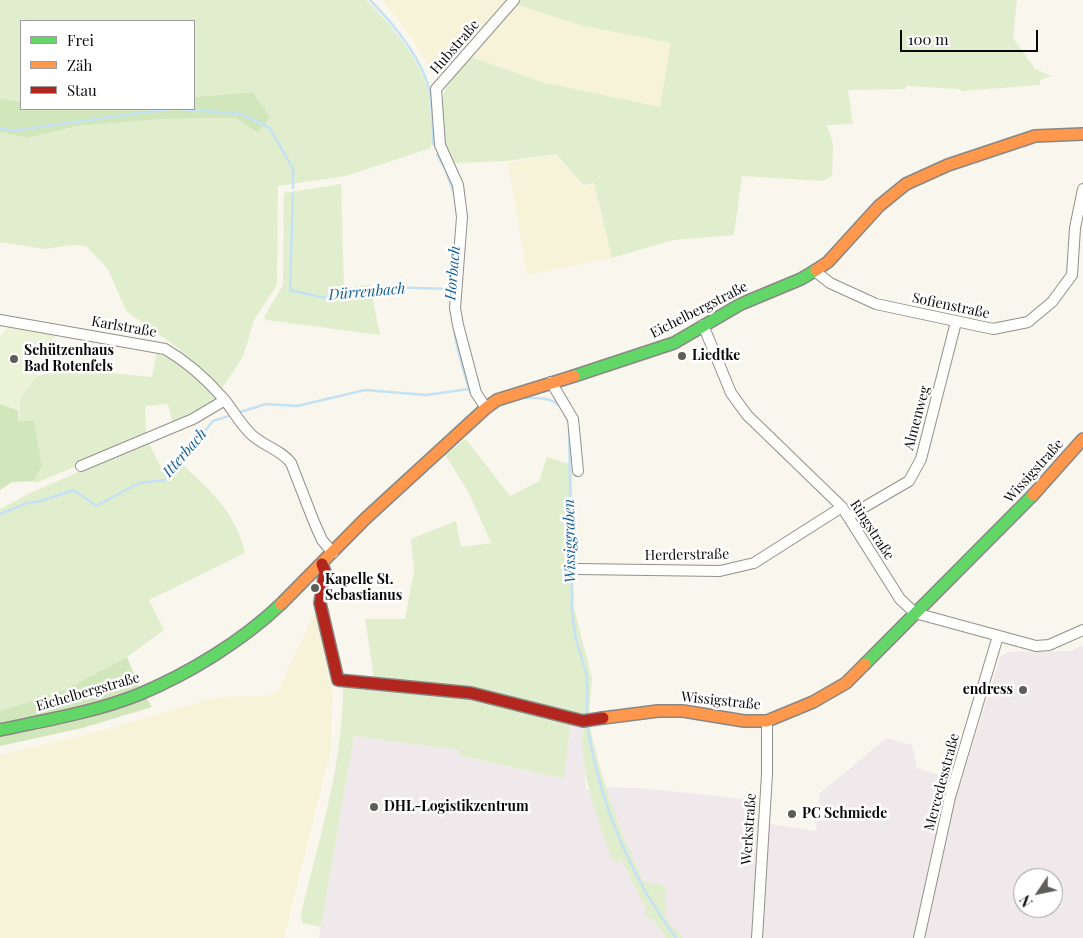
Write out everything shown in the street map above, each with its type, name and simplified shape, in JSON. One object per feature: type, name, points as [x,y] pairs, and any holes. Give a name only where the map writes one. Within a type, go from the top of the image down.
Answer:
[{"type":"street","name":"Hubstraße","points":[[486,408],[476,393],[455,308],[462,217],[458,185],[440,145],[436,89],[514,0]]},
{"type":"street","name":"Eichelbergstraße","points":[[0,730],[82,712],[140,694],[224,650],[269,615],[365,520],[486,408],[510,395],[642,356],[674,343],[741,304],[816,272],[828,262],[893,193],[906,184],[948,164],[1035,136],[1083,134]]},
{"type":"street","points":[[1083,189],[1075,228],[1072,275],[1083,278]]},
{"type":"street","name":"Sofienstraße","points":[[816,272],[830,282],[876,304],[994,329],[1028,322],[1052,302],[1072,275]]},
{"type":"street","name":"Karlstraße","points":[[0,320],[165,349],[181,358],[227,404],[236,418],[254,437],[284,453],[291,463],[322,540],[333,553]]},
{"type":"street","name":"Almenweg","points":[[849,516],[898,488],[909,480],[913,473],[921,458],[956,322]]},
{"type":"street","name":"Ringstraße","points":[[703,325],[731,393],[747,414],[842,507],[900,599],[915,613]]},
{"type":"street","points":[[551,382],[573,419],[578,471]]},
{"type":"street","points":[[81,466],[227,404]]},
{"type":"street","name":"Wissigstraße","points":[[322,564],[325,572],[320,603],[338,680],[471,692],[577,720],[658,711],[683,711],[744,722],[767,722],[813,702],[846,683],[1017,513],[1083,439]]},
{"type":"street","name":"Herderstraße","points":[[576,568],[720,571],[735,568],[754,563],[842,507]]},
{"type":"street","points":[[915,613],[1036,646],[1049,644],[1083,630]]},
{"type":"street","name":"Mercedesstraße","points":[[919,938],[950,797],[998,636]]},
{"type":"street","name":"Werkstraße","points":[[758,938],[767,774],[767,722]]},
{"type":"shaded area","points":[[382,0],[509,0],[446,73],[432,70],[407,31]]},
{"type":"shaded area","points":[[514,4],[584,26],[672,43],[660,107],[546,83],[468,56]]},
{"type":"shaded area","points":[[555,155],[583,186],[594,184],[612,258],[527,275],[508,162]]},
{"type":"shaded area","points":[[315,612],[333,694],[330,753],[284,938],[0,938],[0,755],[94,733],[215,698],[269,695],[278,690]]},
{"type":"shaded area","points":[[1083,645],[1083,938],[319,938],[354,735],[459,750],[459,755],[564,779],[571,722],[582,724],[586,790],[603,787],[639,788],[755,800],[755,822],[816,831],[820,793],[887,738],[912,745],[917,768],[961,782],[1000,657],[1008,652],[1071,651]]},
{"type":"green space","points":[[0,0],[366,0],[405,44],[421,71],[429,97],[431,148],[346,176],[278,186],[277,285],[254,320],[243,357],[222,388],[174,345],[126,311],[108,269],[86,246],[73,245],[44,249],[0,242],[0,132],[27,138],[78,126],[163,119],[236,118],[256,133],[252,92],[195,97],[195,20],[20,20],[20,102],[0,98]]},
{"type":"green space","points":[[517,0],[1017,0],[1013,38],[1035,69],[1052,76],[1040,80],[1040,85],[962,91],[958,89],[907,86],[908,77],[906,89],[848,90],[853,124],[827,125],[833,144],[832,176],[823,181],[742,176],[734,235],[673,240],[612,258],[594,183],[583,185],[556,154],[507,161],[452,163],[441,131],[440,106],[443,95],[468,56],[546,83],[660,107],[671,43],[584,26],[514,4]]},
{"type":"green space","points":[[252,92],[270,117],[257,133],[236,118],[163,119],[78,126],[27,138],[0,132],[0,98],[20,102],[20,110],[195,110],[195,97]]},
{"type":"green space","points":[[341,184],[344,288],[370,285],[380,335],[266,320],[264,317],[283,285],[284,193]]},
{"type":"green space","points":[[10,325],[58,333],[29,366],[38,376],[20,396],[18,410],[0,404],[0,336]]},
{"type":"green space","points":[[157,352],[185,367],[216,397],[214,403],[173,425],[168,404],[145,406],[146,437],[36,483],[34,481],[42,466],[34,421],[18,421],[20,396],[38,376],[63,368],[152,377]]},
{"type":"green space","points":[[0,404],[18,410],[18,421],[34,421],[42,466],[34,481],[12,482],[0,490]]},
{"type":"green space","points":[[466,439],[510,496],[539,481],[547,457],[572,465],[574,608],[592,678],[589,716],[374,677],[365,619],[405,619],[414,570],[411,539],[456,521],[461,547],[491,543],[468,491],[445,455]]},
{"type":"green space","points":[[148,442],[168,481],[182,464],[221,503],[235,525],[245,553],[149,600],[164,630],[127,657],[64,690],[0,711],[0,509],[30,493]]},
{"type":"green space","points":[[127,657],[141,690],[152,707],[82,728],[0,746],[0,711],[64,690]]},
{"type":"green space","points":[[343,687],[468,695],[571,722],[564,779],[459,755],[459,750],[354,736],[321,927],[302,923],[301,914],[329,802],[339,745]]},
{"type":"green space","points":[[589,723],[605,784],[634,862],[643,881],[665,885],[665,917],[683,938],[666,938],[653,920],[645,916],[645,907],[622,861],[613,862],[590,795],[584,761],[583,725]]},
{"type":"waterway","name":"Horbach","points":[[370,0],[388,19],[415,56],[422,69],[431,100],[433,144]]},
{"type":"waterway","name":"Dürrenbach","points":[[0,128],[10,131],[162,110]]},
{"type":"waterway","name":"Dürrenbach","points":[[192,110],[241,114],[270,128],[293,169],[293,188]]},
{"type":"waterway","name":"Horbach","points":[[437,155],[445,168],[455,197]]},
{"type":"waterway","name":"Dürrenbach","points":[[293,194],[290,290],[332,298],[385,287],[451,289]]},
{"type":"waterway","name":"Horbach","points":[[453,272],[451,303],[454,333],[470,392]]},
{"type":"waterway","name":"Itterbach","points":[[237,413],[266,404],[297,406],[365,390],[426,395],[469,389]]},
{"type":"waterway","name":"Wissiggraben","points":[[525,398],[540,398],[560,406]]},
{"type":"waterway","name":"Itterbach","points":[[0,514],[27,503],[41,501],[74,490],[96,506],[139,483],[165,480],[213,421],[232,415]]},
{"type":"waterway","name":"Wissiggraben","points":[[566,417],[569,423],[572,612],[576,640],[587,676],[587,714]]},
{"type":"waterway","name":"Wissiggraben","points":[[587,725],[600,782],[608,810],[619,837],[644,889],[676,938]]},
{"type":"traffic: fast","points":[[574,376],[674,343],[741,304],[801,279],[816,270]]},
{"type":"traffic: fast","points":[[865,664],[1033,495]]},
{"type":"traffic: fast","points":[[0,730],[106,706],[159,686],[215,655],[250,631],[281,604]]},
{"type":"traffic: slow","points":[[816,270],[828,262],[879,206],[906,184],[948,165],[1035,136],[1083,134]]},
{"type":"traffic: slow","points":[[281,604],[365,519],[486,408],[497,400],[574,376]]},
{"type":"traffic: slow","points":[[1033,495],[1083,439]]},
{"type":"traffic: slow","points":[[603,718],[658,711],[683,711],[744,721],[767,721],[813,702],[846,683],[865,664]]},
{"type":"traffic: jam","points":[[322,564],[325,572],[320,603],[338,680],[471,693],[583,721],[603,718]]},
{"type":"place","name":"Liedtke","points":[[682,356]]},
{"type":"place","name":"Schützenhaus Bad Rotenfels","points":[[14,359]]},
{"type":"place","name":"Kapelle St. Sebastianus","points":[[315,588]]},
{"type":"place","name":"endress","points":[[1023,690]]},
{"type":"place","name":"DHL-Logistikzentrum","points":[[374,807]]},
{"type":"place","name":"PC Schmiede","points":[[792,814]]}]
